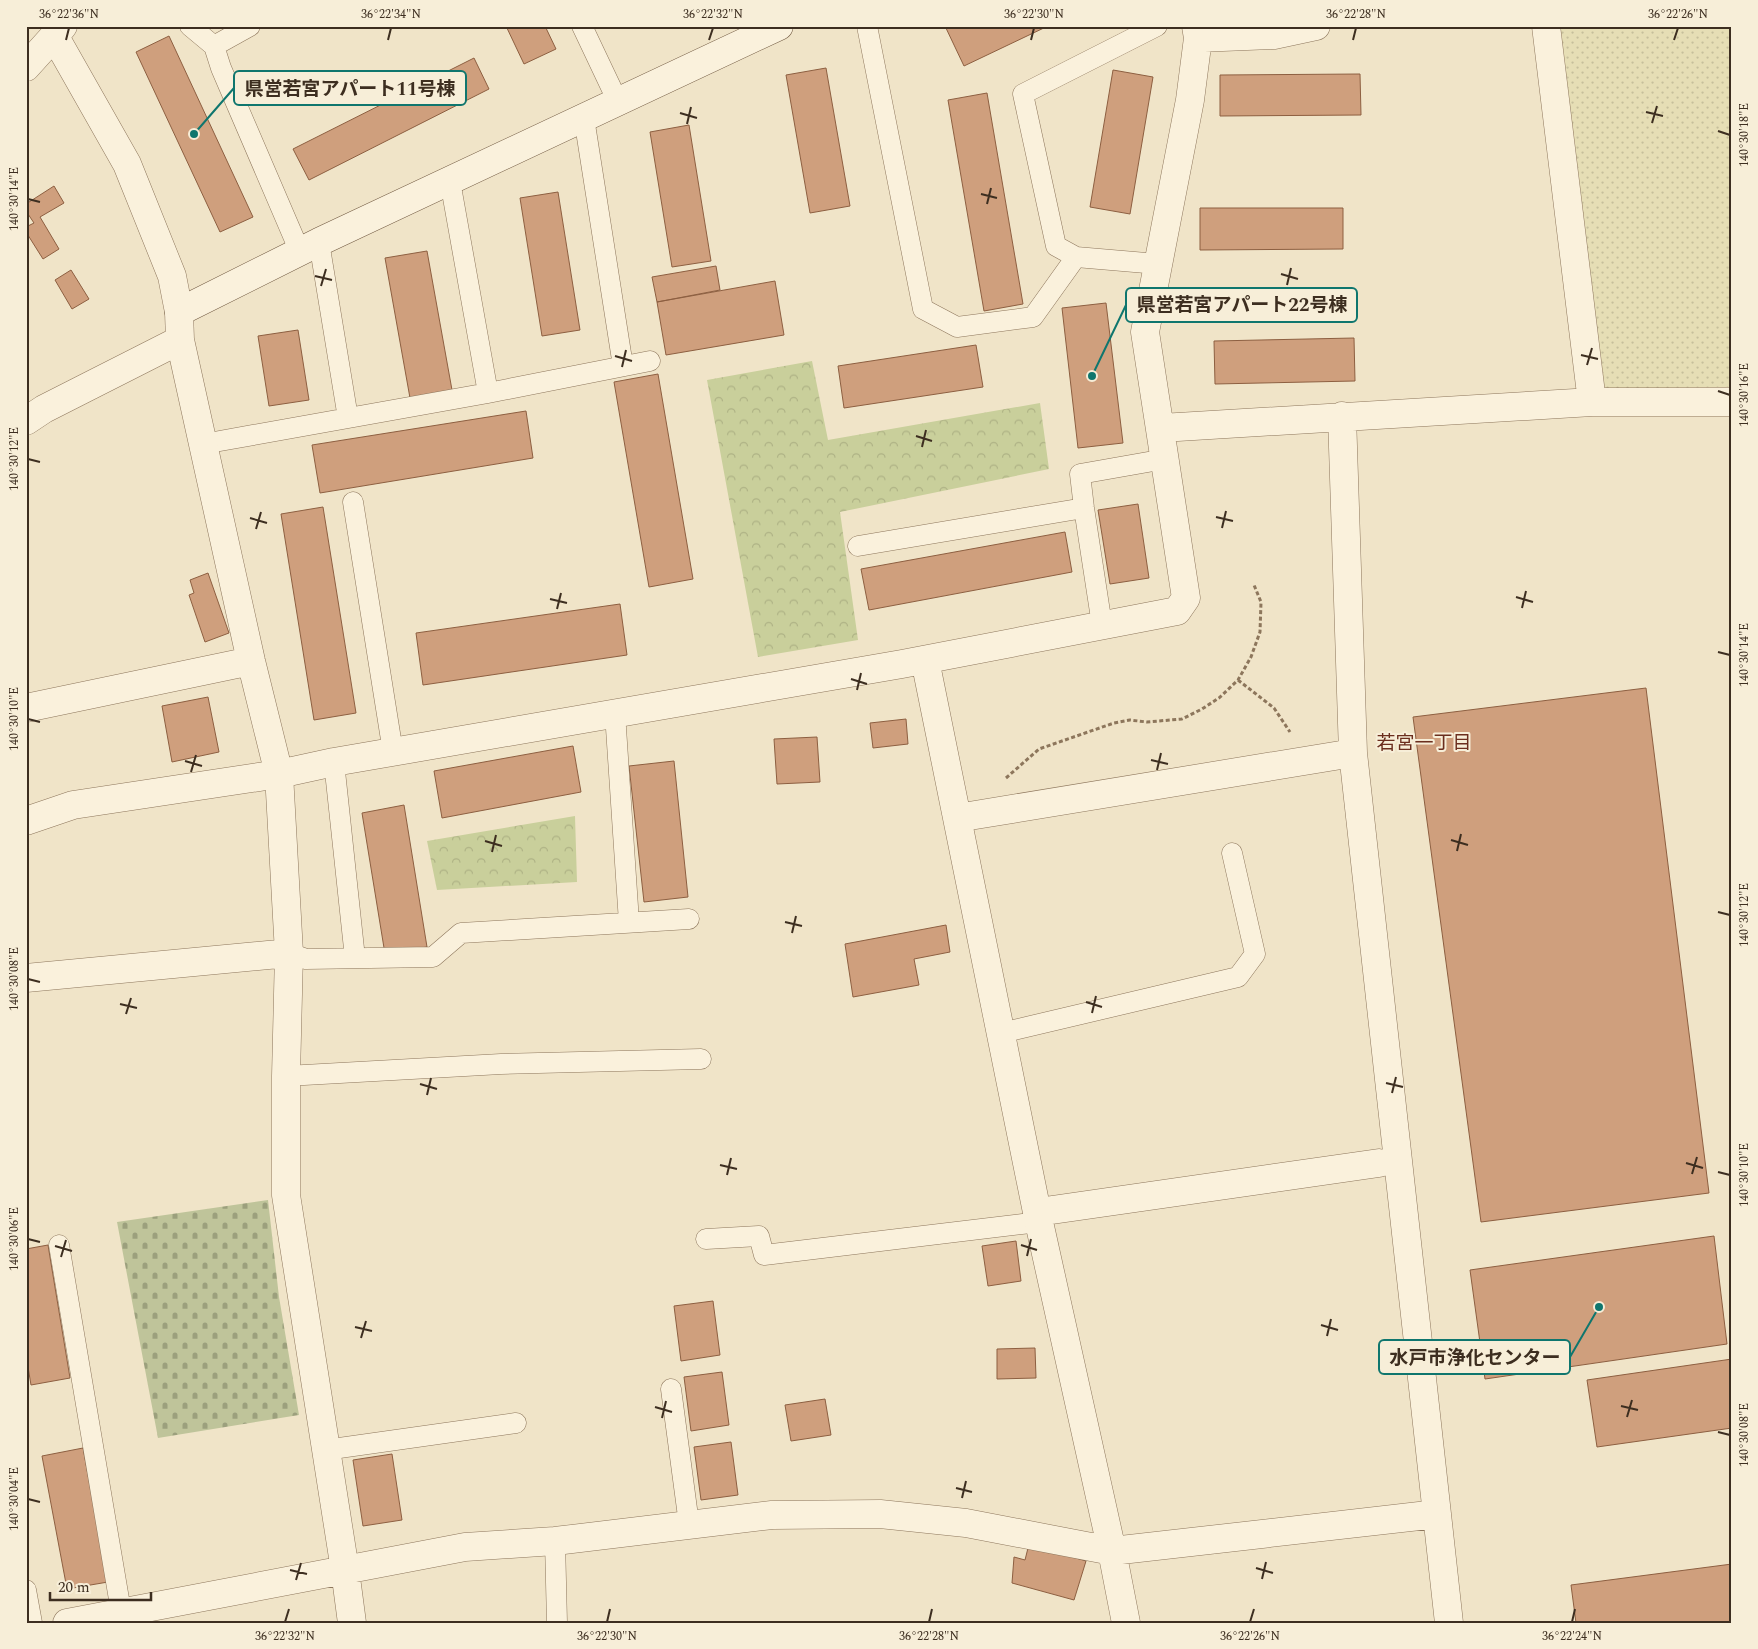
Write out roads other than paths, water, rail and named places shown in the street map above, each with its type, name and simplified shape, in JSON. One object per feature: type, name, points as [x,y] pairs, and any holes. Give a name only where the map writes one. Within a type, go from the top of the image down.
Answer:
[{"type":"street","points":[[179,312],[309,247],[618,102],[752,32],[780,26]]},
{"type":"street","points":[[26,822],[73,805],[279,774],[334,762],[926,660],[1177,610],[1186,598],[1146,332],[1190,100],[1197,32],[1274,35],[1316,26]]},
{"type":"street","points":[[1546,26],[1592,402]]},
{"type":"street","points":[[26,66],[59,32],[127,164],[172,276],[179,312],[180,340],[251,661],[279,774],[289,953],[286,1195],[352,1623]]},
{"type":"street","points":[[26,421],[44,409],[180,340]]},
{"type":"street","points":[[1161,428],[1592,402],[1732,402]]},
{"type":"street","points":[[1342,416],[1353,754],[1449,1623]]},
{"type":"street","points":[[926,660],[1038,1217],[1112,1551],[1126,1623]]},
{"type":"street","points":[[26,708],[251,661]]},
{"type":"street","points":[[957,818],[1353,754]]},
{"type":"street","points":[[26,978],[289,953]]},
{"type":"street","points":[[1038,1217],[1379,1163]]},
{"type":"street","points":[[67,1623],[121,1611],[465,1547],[555,1541],[772,1515],[880,1514],[966,1523],[1112,1551],[1437,1514]]},
{"type":"lane","points":[[190,26],[214,46],[221,68],[309,247],[348,418]]},
{"type":"lane","points":[[214,46],[250,26]]},
{"type":"lane","points":[[582,26],[618,102]]},
{"type":"lane","points":[[867,26],[923,309],[957,327],[1033,317],[1076,257]]},
{"type":"lane","points":[[1157,26],[1023,94],[1056,246],[1076,257],[1158,264]]},
{"type":"lane","points":[[584,118],[623,366]]},
{"type":"lane","points":[[450,181],[488,393]]},
{"type":"lane","points":[[203,444],[488,393],[650,361]]},
{"type":"lane","points":[[1102,626],[1080,474],[1165,459]]},
{"type":"lane","points":[[353,502],[392,752]]},
{"type":"lane","points":[[858,546],[1084,508]]},
{"type":"lane","points":[[615,713],[630,922]]},
{"type":"lane","points":[[334,762],[355,958]]},
{"type":"lane","points":[[1001,1033],[1238,977],[1255,954],[1232,853]]},
{"type":"lane","points":[[289,953],[306,959],[433,957],[461,933],[689,919]]},
{"type":"lane","points":[[286,1076],[501,1064],[700,1059]]},
{"type":"lane","points":[[706,1239],[759,1236],[764,1255],[1038,1217]]},
{"type":"lane","points":[[60,1245],[121,1611]]},
{"type":"lane","points":[[671,1389],[689,1524]]},
{"type":"lane","points":[[325,1450],[516,1422]]},
{"type":"lane","points":[[555,1541],[557,1623]]},
{"type":"lane","points":[[26,1590],[32,1623]]},
{"type":"place","name":"県営若宮アパート11号棟","points":[[194,134]]},
{"type":"place","name":"県営若宮アパート22号棟","points":[[1092,376]]},
{"type":"place","name":"水戸市浄化センター","points":[[1599,1307]]},
{"type":"district","name":"若宮一丁目","points":[[1424,743]]}]
